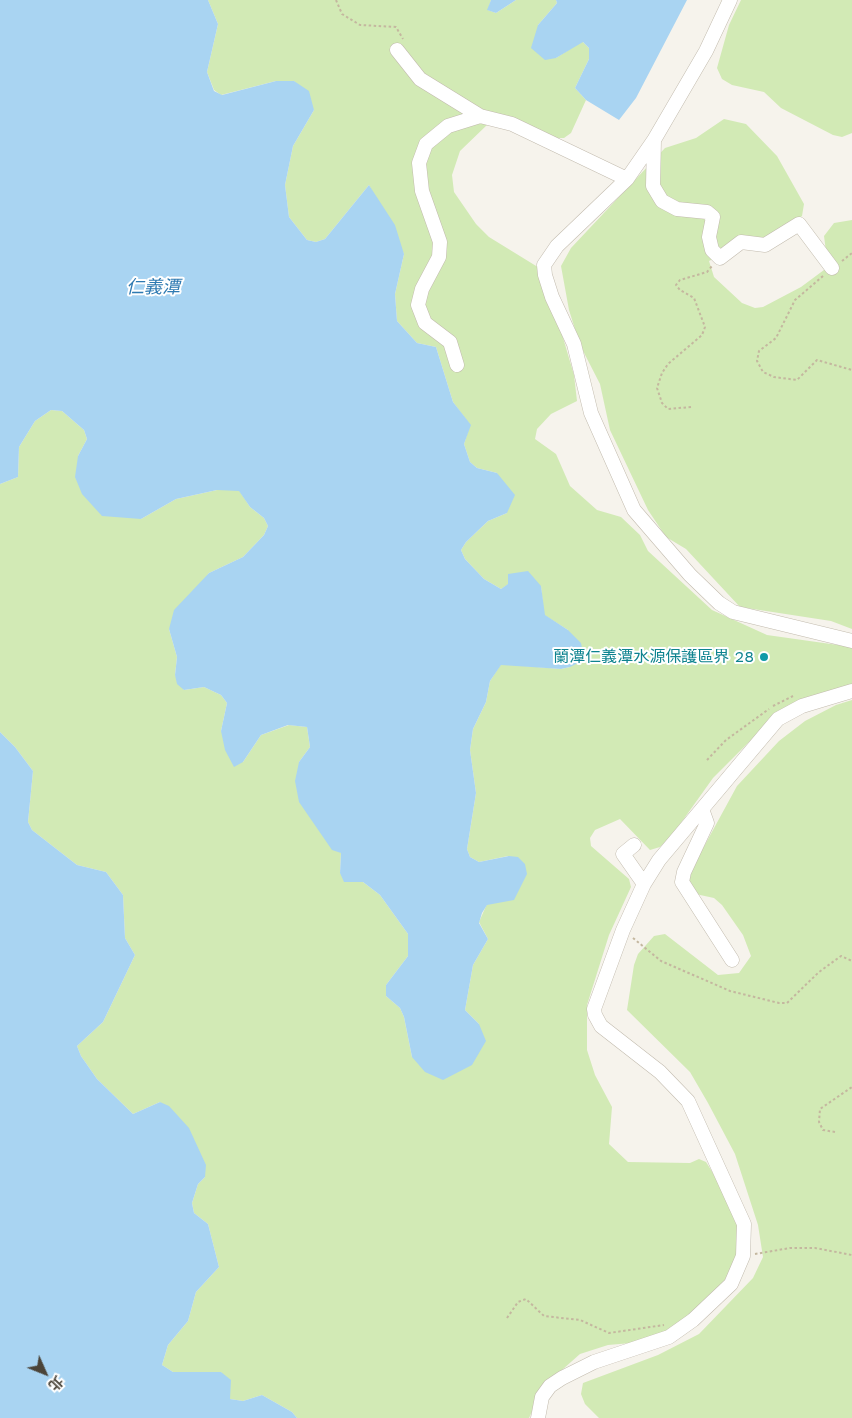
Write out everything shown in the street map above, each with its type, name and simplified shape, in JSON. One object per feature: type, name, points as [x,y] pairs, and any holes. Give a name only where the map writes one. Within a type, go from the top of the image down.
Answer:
[{"type":"street","points":[[730,0],[706,51],[654,140],[627,179],[557,246],[544,264],[545,275],[552,297],[574,344],[591,412],[634,510],[690,575],[719,603],[733,612],[852,641]]},
{"type":"street","points":[[397,50],[420,79],[480,116],[512,124],[627,179]]},
{"type":"street","points":[[457,365],[450,342],[425,323],[418,306],[422,289],[439,257],[440,242],[422,191],[418,163],[426,144],[448,126],[480,116]]},
{"type":"street","points":[[654,140],[653,186],[662,201],[676,209],[707,212],[713,216],[709,237],[712,250],[720,258],[741,242],[765,245],[799,224],[832,268]]},
{"type":"street","points":[[538,1418],[542,1397],[550,1386],[594,1362],[669,1337],[693,1320],[731,1284],[743,1256],[744,1224],[688,1101],[660,1072],[601,1026],[595,1015],[597,995],[644,884],[659,860],[778,719],[802,706],[852,691]]},
{"type":"street","points":[[702,809],[707,823],[684,872],[682,882],[732,960]]},
{"type":"street","points":[[634,845],[623,854],[644,884]]},
{"type":"path","points":[[336,0],[342,14],[360,25],[396,27],[403,37],[397,50]]},
{"type":"path","points":[[852,253],[795,300],[776,338],[759,351],[758,361],[763,372],[774,377],[797,380],[817,360],[852,370]]},
{"type":"path","points":[[691,407],[668,409],[662,403],[657,388],[662,373],[668,364],[702,335],[705,327],[694,298],[680,290],[676,284],[680,280],[707,272],[720,258]]},
{"type":"path","points":[[707,760],[726,740],[779,702],[792,696],[798,697],[802,706]]},
{"type":"path","points":[[623,930],[661,960],[730,991],[779,1003],[787,1003],[819,972],[841,956],[852,961]]},
{"type":"path","points":[[835,1132],[823,1130],[819,1122],[820,1109],[852,1087]]},
{"type":"path","points":[[743,1256],[790,1248],[816,1248],[852,1255]]},
{"type":"path","points":[[507,1318],[518,1302],[526,1299],[544,1316],[580,1320],[609,1333],[665,1324]]},
{"type":"green space","points":[[208,0],[491,0],[488,10],[496,13],[516,0],[556,0],[557,3],[538,25],[556,58],[582,41],[589,48],[589,59],[575,88],[586,100],[571,133],[564,138],[555,138],[522,127],[487,125],[460,151],[452,175],[454,192],[476,224],[489,237],[541,269],[556,314],[574,375],[577,401],[551,414],[537,429],[535,439],[556,454],[570,486],[597,510],[621,517],[640,535],[648,551],[712,610],[767,635],[852,647],[852,684],[810,700],[764,727],[713,778],[673,834],[660,847],[650,850],[620,819],[595,830],[590,838],[591,846],[629,879],[631,887],[609,935],[587,1005],[587,1050],[595,1075],[612,1107],[609,1144],[628,1162],[690,1163],[699,1159],[706,1162],[734,1206],[740,1222],[740,1249],[728,1285],[689,1324],[643,1342],[608,1345],[580,1354],[545,1385],[529,1418],[297,1418],[292,1412],[262,1395],[243,1401],[230,1399],[221,1372],[173,1372],[162,1365],[168,1345],[188,1321],[196,1292],[219,1267],[208,1224],[194,1213],[192,1203],[198,1184],[205,1177],[160,1102],[133,1114],[97,1079],[81,1056],[77,1046],[103,1022],[135,955],[125,938],[123,895],[106,872],[77,865],[32,830],[28,822],[33,771],[15,747],[0,732],[0,484],[18,477],[19,447],[35,421],[51,410],[62,411],[84,430],[87,439],[78,456],[141,519],[176,499],[217,490],[239,490],[250,507],[264,518],[268,526],[264,535],[243,557],[209,573],[169,629],[177,657],[175,675],[184,690],[204,687],[221,695],[227,703],[221,731],[243,762],[261,735],[289,725],[307,727],[310,747],[299,762],[341,853],[340,873],[363,882],[380,895],[408,934],[408,956],[386,985],[386,996],[400,1008],[404,1017],[412,1057],[479,1024],[465,1010],[473,965],[488,939],[479,922],[508,856],[479,862],[470,857],[467,849],[476,793],[470,750],[473,729],[486,702],[490,681],[501,664],[561,669],[570,667],[568,630],[544,615],[541,586],[509,584],[501,589],[484,579],[465,559],[461,550],[466,542],[488,521],[507,513],[497,473],[477,468],[470,462],[464,444],[470,425],[453,402],[436,347],[417,343],[397,321],[395,294],[404,254],[369,185],[325,239],[316,242],[307,240],[289,217],[285,185],[293,146],[314,110],[294,81],[276,81],[221,95],[214,90],[207,72],[218,24]]},
{"type":"green space","points":[[741,0],[852,0],[852,133],[842,137],[833,135],[781,108],[764,92],[732,85],[722,79],[717,68],[729,25]]},
{"type":"green space","points":[[724,119],[746,124],[777,156],[804,204],[802,216],[775,237],[752,240],[709,261],[714,277],[742,303],[755,308],[763,307],[801,287],[828,267],[824,236],[834,223],[852,220],[852,629],[831,621],[740,607],[686,549],[666,537],[648,510],[610,430],[600,384],[580,345],[569,310],[561,266],[571,248],[665,148],[696,138]]},
{"type":"green space","points":[[852,700],[852,1418],[599,1418],[585,1404],[581,1394],[583,1383],[658,1355],[699,1334],[753,1278],[763,1257],[758,1225],[735,1154],[708,1103],[690,1072],[627,1010],[634,965],[638,954],[654,936],[665,934],[718,975],[739,973],[751,956],[743,935],[722,905],[714,898],[691,893],[683,885],[737,786],[779,741],[805,721],[836,705]]},
{"type":"water","name":"仁義潭","points":[[0,0],[208,0],[218,24],[207,72],[214,91],[222,95],[276,81],[294,81],[309,91],[314,110],[293,146],[285,185],[289,217],[307,240],[316,242],[325,239],[369,185],[395,225],[404,254],[395,294],[397,321],[417,343],[436,347],[453,402],[471,425],[464,444],[470,462],[477,468],[497,473],[515,495],[507,513],[488,521],[466,542],[461,550],[465,559],[484,579],[501,589],[508,584],[508,574],[528,571],[541,586],[545,615],[568,630],[581,643],[583,653],[580,662],[570,667],[561,669],[501,665],[490,681],[486,702],[473,729],[470,750],[476,793],[467,849],[470,857],[479,862],[509,856],[518,857],[525,864],[527,874],[514,900],[487,905],[482,913],[479,923],[488,939],[473,965],[465,1010],[479,1024],[486,1041],[472,1065],[443,1080],[425,1072],[412,1057],[404,1017],[400,1008],[386,996],[386,985],[408,956],[408,934],[380,895],[363,882],[344,882],[340,873],[341,853],[332,850],[299,802],[295,781],[299,762],[310,747],[307,727],[288,725],[261,735],[243,762],[234,767],[225,750],[221,731],[227,703],[221,695],[204,687],[184,690],[177,684],[175,675],[177,657],[169,629],[174,610],[209,573],[243,557],[264,535],[268,526],[264,518],[250,507],[239,491],[217,490],[176,499],[141,519],[102,516],[82,494],[75,477],[78,456],[87,439],[84,430],[62,411],[51,410],[35,421],[19,447],[18,477],[0,484]]},
{"type":"water","points":[[491,0],[516,0],[496,13],[487,10]]},
{"type":"water","points":[[556,0],[687,0],[636,98],[619,120],[586,100],[575,88],[589,59],[589,48],[583,42],[556,58],[545,60],[531,48],[538,25],[557,3]]},
{"type":"water","points":[[0,732],[15,747],[33,771],[28,822],[32,830],[77,865],[106,872],[123,895],[125,938],[135,955],[103,1022],[77,1046],[81,1056],[97,1079],[133,1114],[160,1102],[169,1106],[189,1128],[206,1165],[205,1177],[198,1184],[192,1203],[194,1213],[208,1224],[219,1267],[196,1292],[188,1321],[168,1345],[162,1365],[173,1372],[221,1372],[231,1380],[230,1399],[243,1401],[262,1395],[292,1412],[297,1418],[0,1418]]},
{"type":"place","name":"蘭潭仁義潭水源保護區界 28","points":[[764,657]]}]
